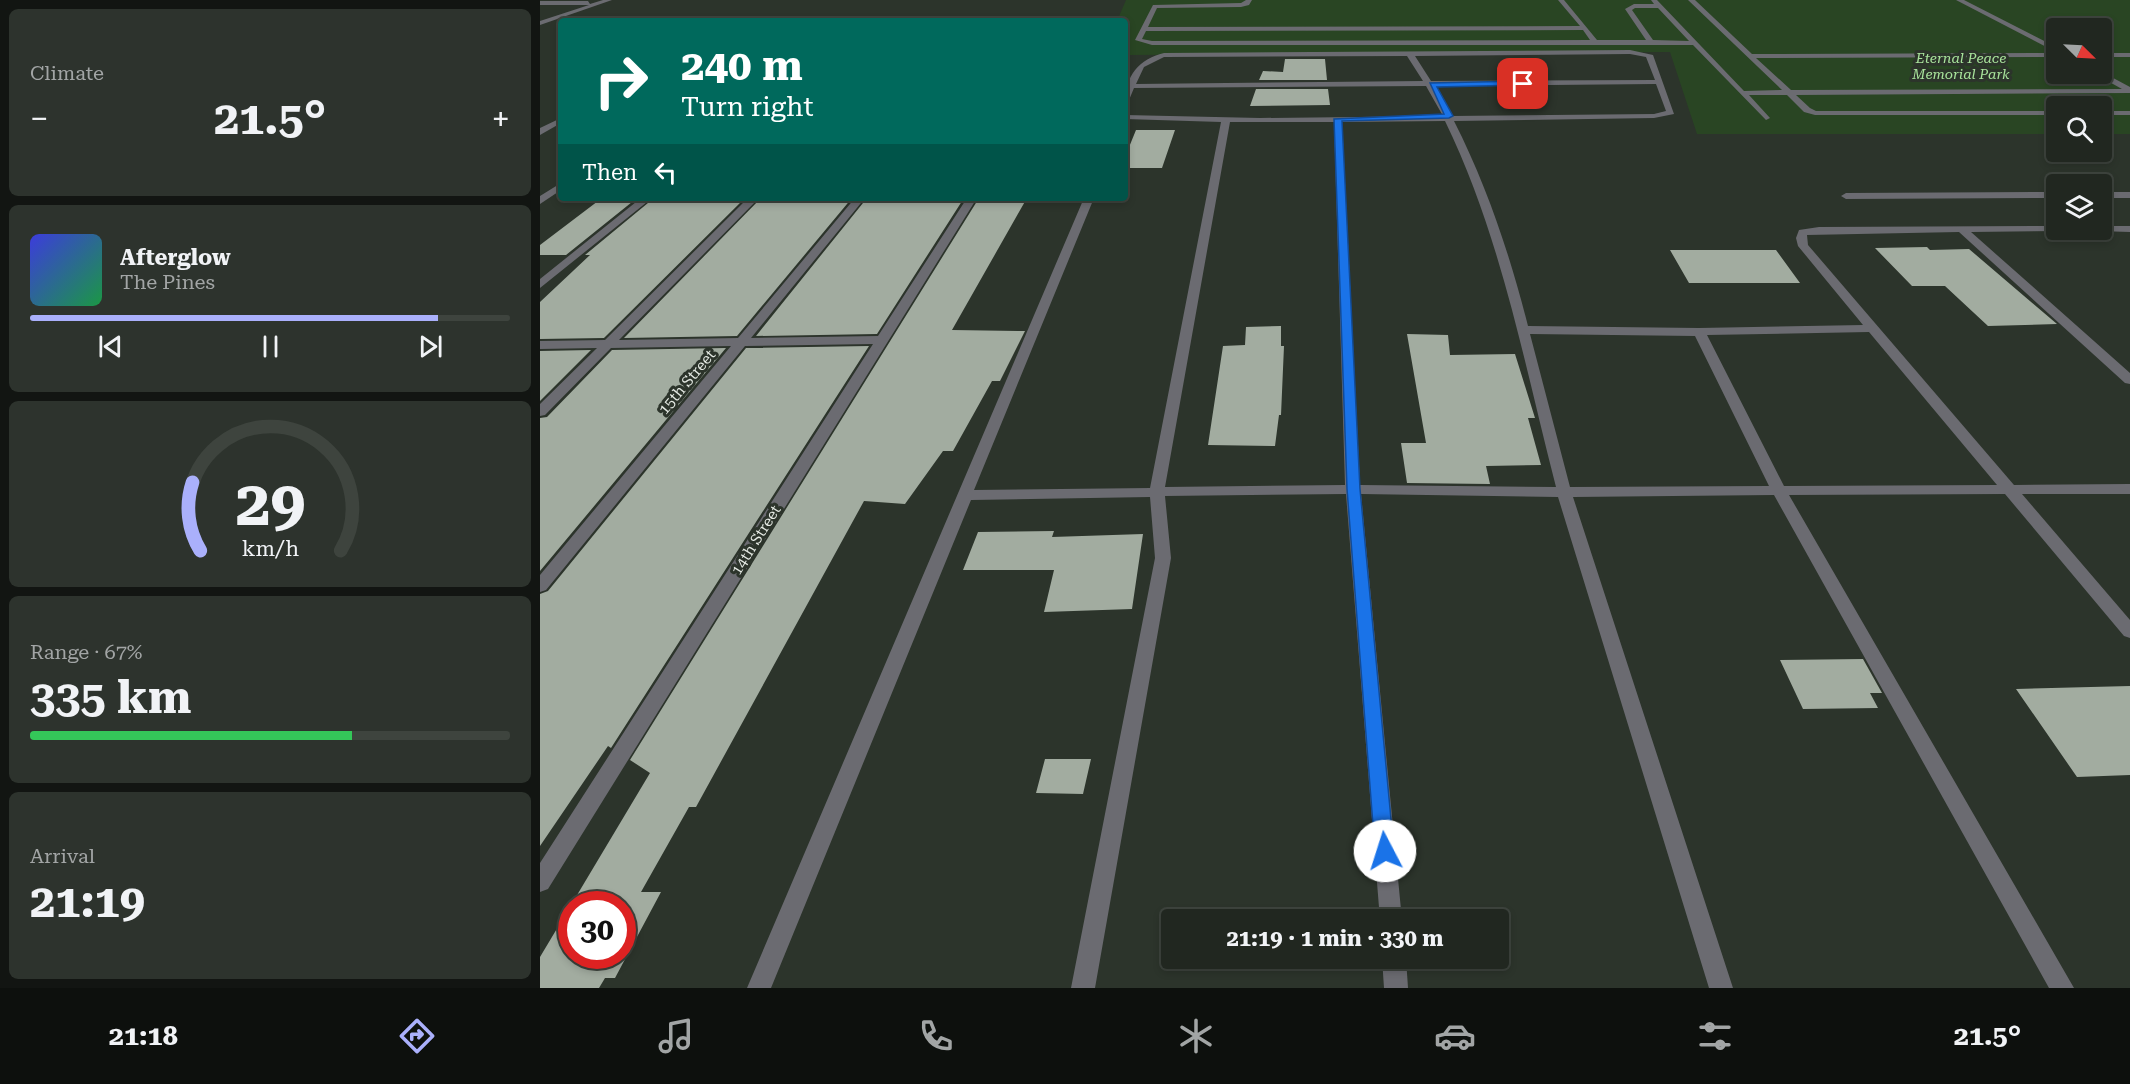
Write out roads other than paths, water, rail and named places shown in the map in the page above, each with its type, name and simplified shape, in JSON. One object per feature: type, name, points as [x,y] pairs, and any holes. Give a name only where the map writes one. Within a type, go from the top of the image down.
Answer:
[{"type":"street","points":[[1249,0],[1247,4],[1241,5],[1155,6],[1138,40],[1152,43],[1696,43]]},
{"type":"street","points":[[1561,0],[1594,42]]},
{"type":"street","points":[[1654,0],[1766,118]]},
{"type":"street","points":[[1691,0],[1808,110],[1823,114],[2046,113]]},
{"type":"street","points":[[1959,0],[2046,46]]},
{"type":"street","points":[[540,3],[606,1]]},
{"type":"street","points":[[542,22],[606,1]]},
{"type":"street","points":[[1650,42],[1628,9],[1634,6],[1662,6]]},
{"type":"street","points":[[1144,29],[1585,28]]},
{"type":"street","points":[[1128,94],[1141,63],[1148,58],[1164,55],[1645,53],[1652,60],[1671,112],[1666,115],[1338,119],[1128,117]]},
{"type":"street","points":[[1410,54],[1432,85],[1449,116],[1491,218],[1524,330],[1564,492],[1721,988]]},
{"type":"street","points":[[1752,56],[2046,55]]},
{"type":"street","points":[[2112,55],[2130,55]]},
{"type":"street","points":[[2112,81],[2130,91]]},
{"type":"street","points":[[1132,86],[1659,82]]},
{"type":"street","points":[[1742,93],[2130,91]]},
{"type":"street","points":[[2112,113],[2130,113]]},
{"type":"street","points":[[540,119],[558,120]]},
{"type":"street","points":[[1083,988],[1162,558],[1157,491],[1226,119]]},
{"type":"street","points":[[1338,119],[1353,489],[1389,909]]},
{"type":"street","points":[[540,132],[558,122]]},
{"type":"street","points":[[540,201],[558,188]]},
{"type":"street","points":[[1846,196],[2046,195]]},
{"type":"street","points":[[2112,195],[2130,195]]},
{"type":"street","points":[[540,285],[643,201]]},
{"type":"street","points":[[540,412],[751,201]]},
{"type":"street","name":"15th Street","points":[[540,586],[858,201]]},
{"type":"street","name":"14th Street","points":[[540,882],[970,201]]},
{"type":"street","points":[[759,988],[1088,201]]},
{"type":"street","points":[[1961,229],[2130,380]]},
{"type":"street","points":[[2046,229],[1803,232],[1801,238],[1803,246],[2130,632]]},
{"type":"street","points":[[2112,230],[2127,231]]},
{"type":"street","points":[[1524,330],[1699,332],[1872,328]]},
{"type":"street","points":[[1699,332],[1778,489],[2062,988]]},
{"type":"street","points":[[540,345],[882,340]]},
{"type":"street","points":[[963,495],[1353,489],[1564,492],[1778,489],[2130,489]]},
{"type":"street","points":[[1395,969],[1396,988]]},
{"type":"park label","name":"Eternal Peace Memorial Park","points":[[1961,66]]}]
